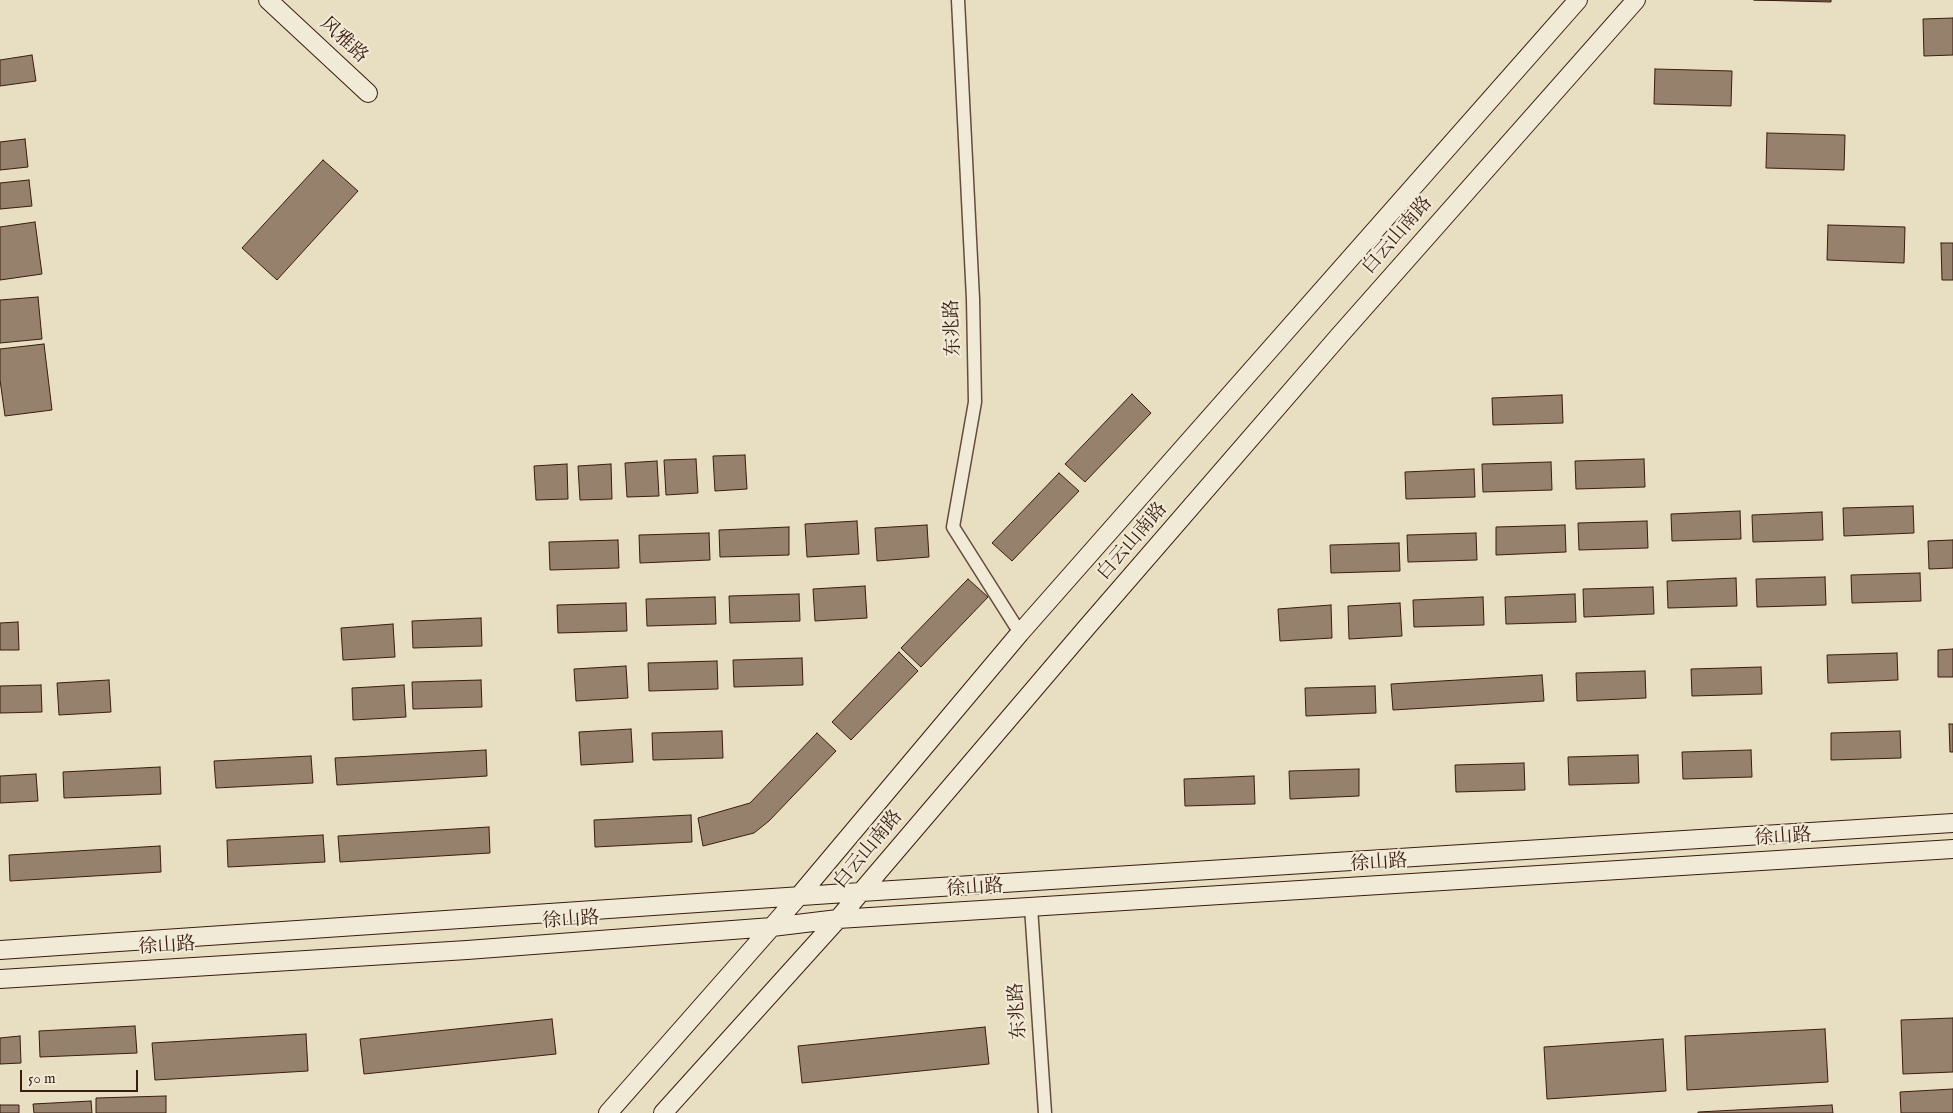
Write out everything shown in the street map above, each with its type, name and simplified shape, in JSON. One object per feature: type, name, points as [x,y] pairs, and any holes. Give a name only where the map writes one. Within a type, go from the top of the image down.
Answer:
[{"type":"main road","name":"风雅路","points":[[268,0],[368,94]]},
{"type":"main road","name":"白云山南路","points":[[608,1113],[799,896],[1020,634],[1578,0]]},
{"type":"main road","name":"白云山南路","points":[[663,1113],[838,919],[1339,336],[1636,0]]},
{"type":"main road","name":"徐山路","points":[[0,950],[799,896],[1953,823]]},
{"type":"main road","name":"徐山路","points":[[0,980],[467,950],[772,927],[838,919],[1953,849]]},
{"type":"street","name":"东兆路","points":[[958,0],[975,402],[954,527],[1020,634]]},
{"type":"street","name":"东兆路","points":[[1031,907],[1045,1113]]},
{"type":"building","points":[[1754,0],[1831,0],[1831,2]]},
{"type":"building","points":[[1953,18],[1953,55],[1924,56],[1923,19]]},
{"type":"building","points":[[32,55],[36,81],[0,86],[0,60]]},
{"type":"building","points":[[1655,69],[1732,71],[1731,106],[1654,104]]},
{"type":"building","points":[[1767,133],[1845,135],[1844,170],[1766,168]]},
{"type":"building","points":[[25,139],[28,167],[0,170],[0,142]]},
{"type":"building","points":[[323,160],[358,191],[277,280],[242,248]]},
{"type":"building","points":[[29,180],[32,206],[0,209],[0,183]]},
{"type":"building","points":[[35,222],[42,274],[0,280],[0,227]]},
{"type":"building","points":[[1828,225],[1905,227],[1904,263],[1827,260]]},
{"type":"building","points":[[1941,243],[1953,243],[1953,280],[1942,280]]},
{"type":"building","points":[[38,297],[42,339],[0,343],[0,300]]},
{"type":"building","points":[[44,344],[52,410],[5,416],[0,380],[0,349]]},
{"type":"building","points":[[1132,394],[1151,413],[1085,482],[1065,464]]},
{"type":"building","points":[[1562,395],[1563,423],[1493,425],[1492,398]]},
{"type":"building","points":[[745,455],[747,489],[715,491],[713,456]]},
{"type":"building","points":[[696,459],[698,493],[666,495],[664,460]]},
{"type":"building","points":[[1644,459],[1645,487],[1576,489],[1575,461]]},
{"type":"building","points":[[657,461],[659,496],[627,497],[625,463]]},
{"type":"building","points":[[1551,462],[1552,490],[1483,492],[1482,464]]},
{"type":"building","points":[[567,464],[568,499],[536,500],[534,466]]},
{"type":"building","points":[[611,464],[612,499],[580,500],[578,466]]},
{"type":"building","points":[[1474,469],[1475,497],[1406,499],[1405,472]]},
{"type":"building","points":[[1059,473],[1079,491],[1012,561],[992,543]]},
{"type":"building","points":[[1913,506],[1914,533],[1844,536],[1843,508]]},
{"type":"building","points":[[1740,511],[1741,539],[1672,541],[1671,514]]},
{"type":"building","points":[[1822,512],[1823,540],[1753,542],[1752,515]]},
{"type":"building","points":[[857,521],[859,554],[807,557],[805,524]]},
{"type":"building","points":[[1647,521],[1648,548],[1579,550],[1578,523]]},
{"type":"building","points":[[927,525],[929,557],[877,561],[875,528]]},
{"type":"building","points":[[1565,525],[1566,552],[1496,555],[1496,527]]},
{"type":"building","points":[[789,527],[789,555],[720,557],[719,530]]},
{"type":"building","points":[[709,533],[710,560],[640,563],[639,535]]},
{"type":"building","points":[[1476,533],[1477,560],[1408,562],[1407,535]]},
{"type":"building","points":[[618,540],[619,568],[550,570],[549,542]]},
{"type":"building","points":[[1953,540],[1953,568],[1929,569],[1928,541]]},
{"type":"building","points":[[1399,543],[1400,571],[1331,573],[1330,545]]},
{"type":"building","points":[[1920,573],[1921,601],[1852,603],[1851,575]]},
{"type":"building","points":[[1825,577],[1826,605],[1757,607],[1756,579]]},
{"type":"building","points":[[1736,578],[1737,606],[1668,608],[1667,581]]},
{"type":"building","points":[[968,579],[988,597],[921,667],[901,648]]},
{"type":"building","points":[[865,586],[867,618],[815,621],[813,589]]},
{"type":"building","points":[[1653,587],[1654,614],[1584,617],[1583,589]]},
{"type":"building","points":[[799,594],[800,621],[730,623],[729,596]]},
{"type":"building","points":[[1575,594],[1576,622],[1506,624],[1505,597]]},
{"type":"building","points":[[715,597],[716,624],[647,626],[646,599]]},
{"type":"building","points":[[1483,597],[1484,625],[1414,627],[1413,600]]},
{"type":"building","points":[[626,603],[627,631],[558,633],[557,605]]},
{"type":"building","points":[[1400,603],[1402,636],[1349,639],[1348,606]]},
{"type":"building","points":[[1331,605],[1332,638],[1280,641],[1278,609]]},
{"type":"building","points":[[481,618],[482,646],[413,648],[412,621]]},
{"type":"building","points":[[18,622],[19,650],[0,650],[0,623]]},
{"type":"building","points":[[393,624],[395,657],[343,660],[341,628]]},
{"type":"building","points":[[1953,649],[1953,677],[1938,677],[1938,650]]},
{"type":"building","points":[[899,652],[918,671],[851,740],[832,722]]},
{"type":"building","points":[[1897,653],[1898,680],[1828,683],[1827,655]]},
{"type":"building","points":[[802,658],[803,685],[734,687],[733,660]]},
{"type":"building","points":[[717,661],[718,689],[649,691],[648,663]]},
{"type":"building","points":[[626,666],[628,698],[576,701],[574,669]]},
{"type":"building","points":[[1761,667],[1762,694],[1692,696],[1691,669]]},
{"type":"building","points":[[1645,671],[1646,698],[1577,701],[1576,673]]},
{"type":"building","points":[[1542,675],[1544,701],[1393,710],[1391,684]]},
{"type":"building","points":[[109,680],[111,712],[59,715],[57,683]]},
{"type":"building","points":[[481,680],[482,707],[413,709],[412,682]]},
{"type":"building","points":[[41,685],[42,712],[0,713],[0,686]]},
{"type":"building","points":[[404,685],[406,717],[353,720],[352,688]]},
{"type":"building","points":[[1375,686],[1376,713],[1306,716],[1305,688]]},
{"type":"building","points":[[1949,724],[1953,724],[1953,752],[1950,752]]},
{"type":"building","points":[[631,729],[633,762],[581,765],[579,732]]},
{"type":"building","points":[[722,731],[723,758],[653,760],[652,733]]},
{"type":"building","points":[[1900,731],[1901,758],[1831,760],[1831,733]]},
{"type":"building","points":[[817,733],[836,751],[769,821],[754,833],[703,846],[698,818],[750,803]]},
{"type":"building","points":[[486,750],[487,776],[337,785],[335,758]]},
{"type":"building","points":[[1751,750],[1752,777],[1683,779],[1682,752]]},
{"type":"building","points":[[1638,755],[1639,783],[1569,785],[1568,757]]},
{"type":"building","points":[[311,756],[313,783],[216,788],[214,761]]},
{"type":"building","points":[[1524,763],[1525,790],[1456,792],[1455,765]]},
{"type":"building","points":[[160,767],[161,794],[64,798],[63,772]]},
{"type":"building","points":[[1359,769],[1359,796],[1290,799],[1289,771]]},
{"type":"building","points":[[36,774],[38,801],[0,803],[0,776]]},
{"type":"building","points":[[1254,776],[1255,804],[1185,806],[1184,779]]},
{"type":"building","points":[[691,815],[692,842],[595,847],[594,820]]},
{"type":"building","points":[[489,827],[490,853],[340,862],[338,836]]},
{"type":"building","points":[[323,835],[325,862],[228,867],[227,840]]},
{"type":"building","points":[[160,846],[161,872],[10,881],[9,855]]},
{"type":"building","points":[[1953,1018],[1953,1072],[1903,1074],[1901,1020]]},
{"type":"building","points":[[552,1019],[556,1054],[364,1074],[360,1039]]},
{"type":"building","points":[[135,1026],[137,1053],[40,1057],[39,1031]]},
{"type":"building","points":[[985,1027],[989,1064],[802,1083],[798,1046]]},
{"type":"building","points":[[1825,1029],[1828,1082],[1687,1090],[1685,1036]]},
{"type":"building","points":[[306,1034],[308,1071],[155,1080],[152,1043]]},
{"type":"building","points":[[20,1036],[21,1063],[0,1064],[0,1038]]},
{"type":"building","points":[[1663,1039],[1666,1091],[1547,1099],[1544,1047]]},
{"type":"building","points":[[1953,1089],[1953,1113],[1901,1113],[1900,1092]]},
{"type":"building","points":[[166,1096],[166,1113],[96,1113],[96,1098]]},
{"type":"building","points":[[91,1101],[92,1113],[34,1113],[33,1104]]},
{"type":"building","points":[[0,1105],[19,1105],[19,1113],[0,1113]]},
{"type":"building","points":[[1832,1105],[1833,1113],[1698,1113],[1698,1112]]}]
